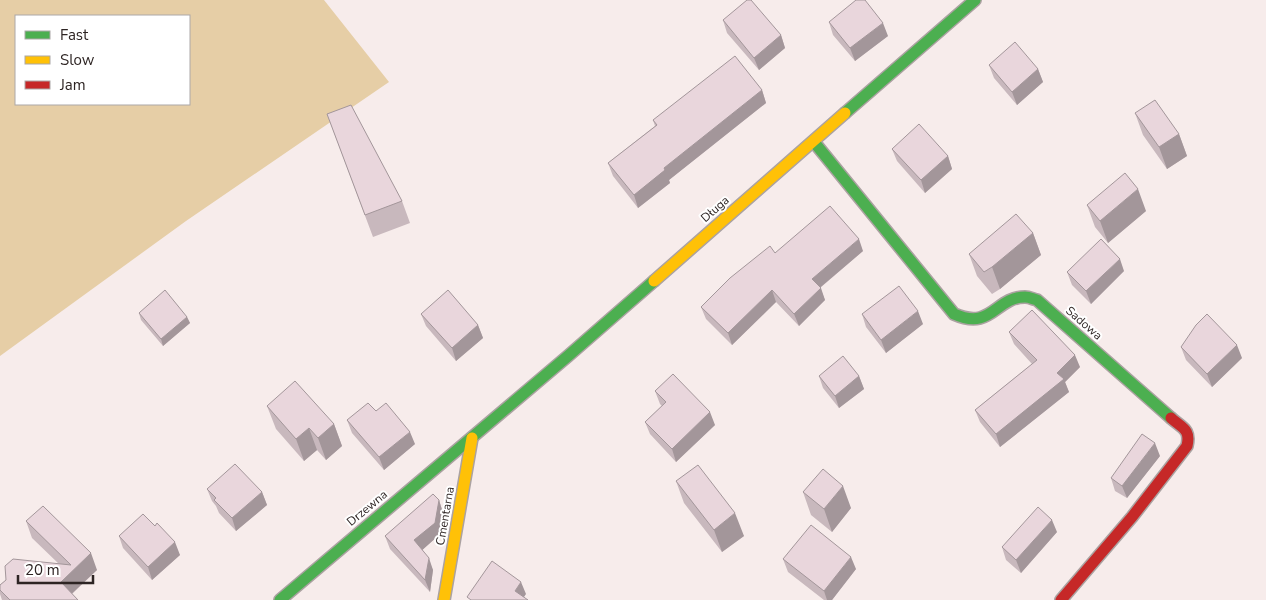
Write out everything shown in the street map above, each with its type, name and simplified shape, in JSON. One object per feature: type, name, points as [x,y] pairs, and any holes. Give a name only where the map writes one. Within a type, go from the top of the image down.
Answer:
[{"type":"street","name":"Długa","points":[[472,438],[975,0]]},
{"type":"street","name":"Sadowa","points":[[814,142],[954,314],[966,320],[980,320],[1020,296],[1031,297],[1037,300],[1187,432],[1189,437],[1187,446],[1132,517],[1061,600]]},
{"type":"street","name":"Drzewna","points":[[280,600],[472,438]]},
{"type":"street","name":"Cmentarna","points":[[444,600],[472,438]]},
{"type":"shaded area","points":[[0,0],[324,0],[389,82],[186,221],[0,356]]},
{"type":"building","points":[[747,0],[751,0],[781,35],[754,58],[723,20]]},
{"type":"building","points":[[856,0],[865,0],[883,23],[850,48],[829,22]]},
{"type":"building","points":[[1015,42],[1038,69],[1012,92],[989,65]]},
{"type":"building","points":[[735,56],[762,90],[664,168],[665,170],[634,195],[608,163],[657,125],[653,120]]},
{"type":"building","points":[[1155,100],[1179,134],[1159,147],[1135,113]]},
{"type":"building","points":[[351,105],[402,201],[365,215],[327,114]]},
{"type":"building","points":[[919,124],[948,156],[921,180],[892,149]]},
{"type":"building","points":[[1125,173],[1138,189],[1100,221],[1087,205]]},
{"type":"building","points":[[830,206],[859,239],[812,279],[821,288],[794,314],[772,290],[728,333],[701,307],[730,278],[770,246],[775,253]]},
{"type":"building","points":[[1016,214],[1033,233],[984,272],[969,254]]},
{"type":"building","points":[[1101,239],[1120,259],[1086,291],[1067,272]]},
{"type":"building","points":[[899,286],[918,311],[881,340],[862,314]]},
{"type":"building","points":[[165,290],[187,317],[161,339],[139,313]]},
{"type":"building","points":[[448,290],[478,325],[452,348],[421,314]]},
{"type":"building","points":[[1032,310],[1075,355],[1057,373],[1064,379],[996,434],[975,410],[1037,360],[1009,332]]},
{"type":"building","points":[[1207,314],[1237,345],[1207,374],[1181,347],[1196,325]]},
{"type":"building","points":[[843,356],[859,376],[835,396],[819,376]]},
{"type":"building","points":[[673,374],[710,412],[672,449],[645,422],[666,402],[655,391]]},
{"type":"building","points":[[295,381],[334,424],[318,438],[309,428],[296,439],[267,406]]},
{"type":"building","points":[[368,403],[376,411],[386,403],[410,432],[379,457],[347,420]]},
{"type":"building","points":[[1142,434],[1155,443],[1122,486],[1111,478]]},
{"type":"building","points":[[235,464],[262,492],[232,518],[214,500],[216,498],[207,489]]},
{"type":"building","points":[[698,465],[735,513],[714,530],[676,481]]},
{"type":"building","points":[[823,469],[843,486],[824,509],[803,492]]},
{"type":"building","points":[[433,494],[439,500],[435,523],[414,540],[429,558],[425,580],[385,536]]},
{"type":"building","points":[[43,506],[91,553],[61,582],[78,600],[10,600],[0,590],[0,585],[6,580],[5,566],[13,559],[71,565],[26,521]]},
{"type":"building","points":[[1038,507],[1052,520],[1016,560],[1002,547]]},
{"type":"building","points":[[143,514],[155,526],[157,523],[175,542],[148,567],[119,536]]},
{"type":"building","points":[[811,525],[851,557],[824,591],[783,559]]},
{"type":"building","points":[[492,561],[521,582],[515,591],[528,600],[471,600],[467,597]]},
{"type":"traffic: fast","points":[[845,113],[975,0]]},
{"type":"traffic: fast","points":[[814,142],[954,314],[977,319],[1015,298],[1026,297],[1037,300],[1171,418]]},
{"type":"traffic: fast","points":[[280,600],[654,281]]},
{"type":"traffic: slow","points":[[654,281],[845,113]]},
{"type":"traffic: slow","points":[[444,600],[472,438]]},
{"type":"traffic: jam","points":[[1061,600],[1132,517],[1187,446],[1187,432],[1171,418]]}]
